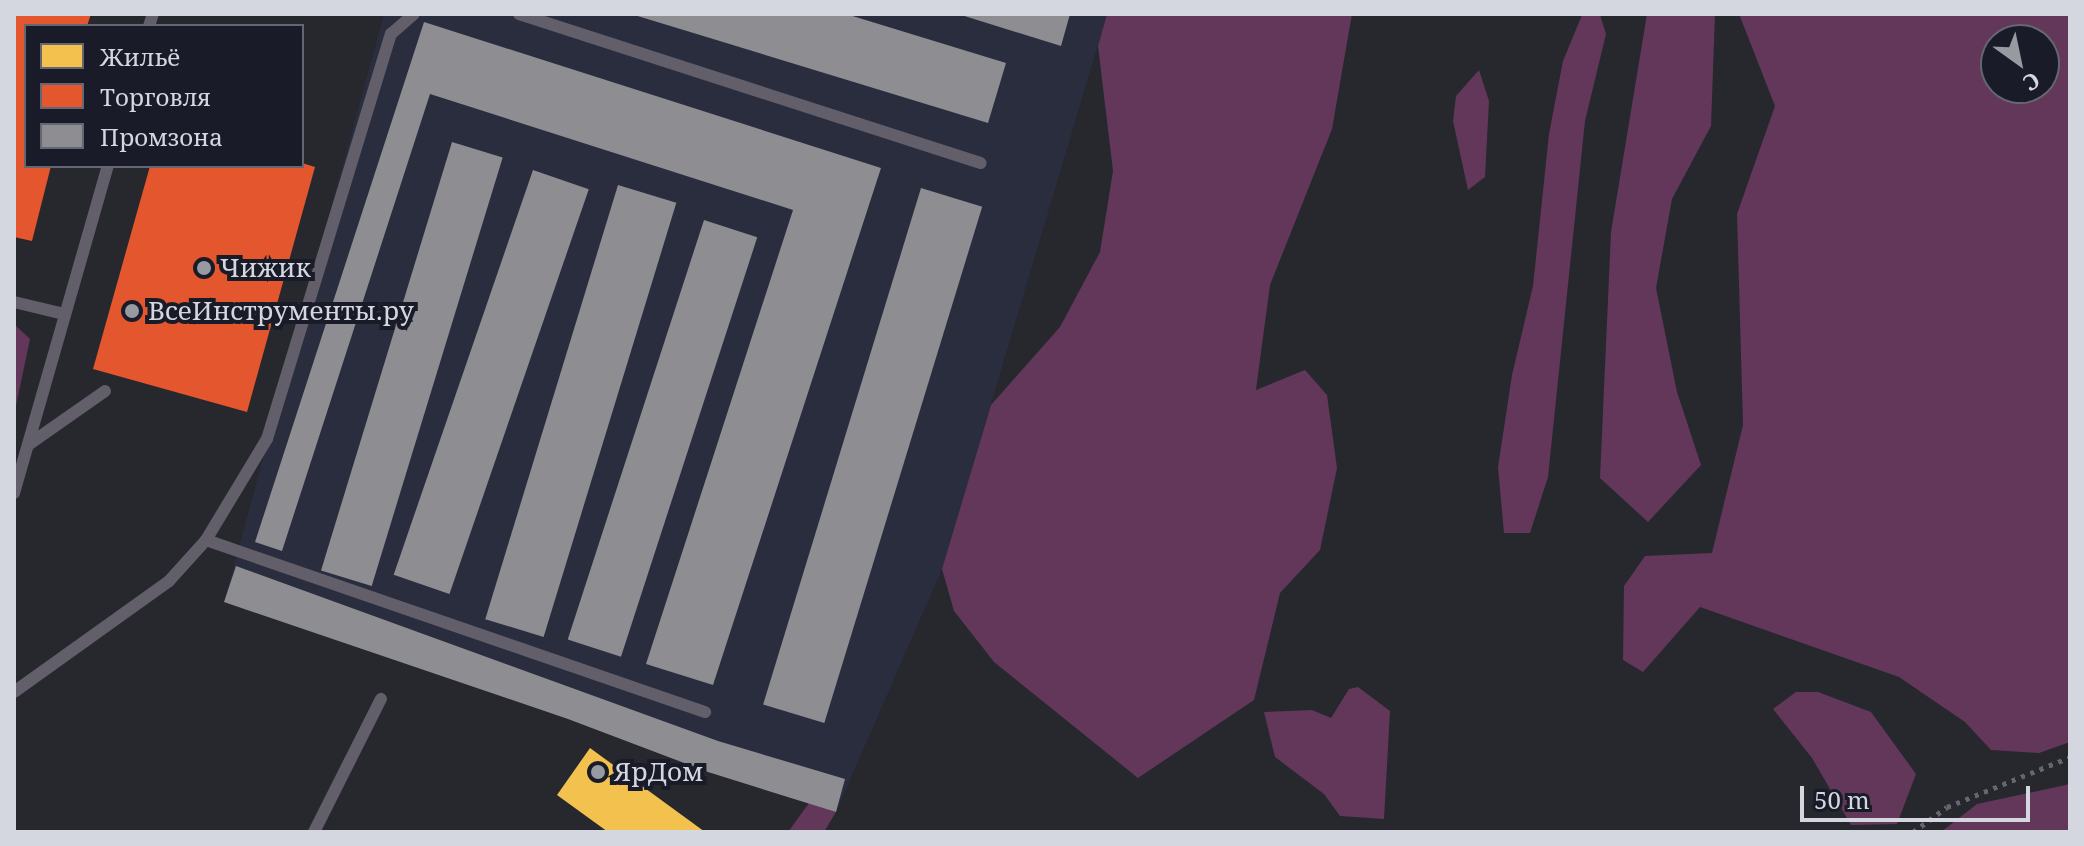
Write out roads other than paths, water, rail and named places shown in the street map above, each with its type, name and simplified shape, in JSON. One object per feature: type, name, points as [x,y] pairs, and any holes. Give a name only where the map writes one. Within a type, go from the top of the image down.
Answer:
[{"type":"lane","points":[[14,692],[169,581],[206,540],[267,439],[391,34],[414,14]]},
{"type":"lane","points":[[519,14],[981,163]]},
{"type":"lane","points":[[14,493],[107,168]]},
{"type":"lane","points":[[14,302],[64,314]]},
{"type":"lane","points":[[28,445],[105,391]]},
{"type":"lane","points":[[206,540],[705,712]]},
{"type":"lane","points":[[314,832],[381,699]]},
{"type":"place","name":"Чижик","points":[[204,268]]},
{"type":"place","name":"ВсеИнструменты.ру","points":[[132,311]]},
{"type":"place","name":"ЯрДом","points":[[598,772]]}]
